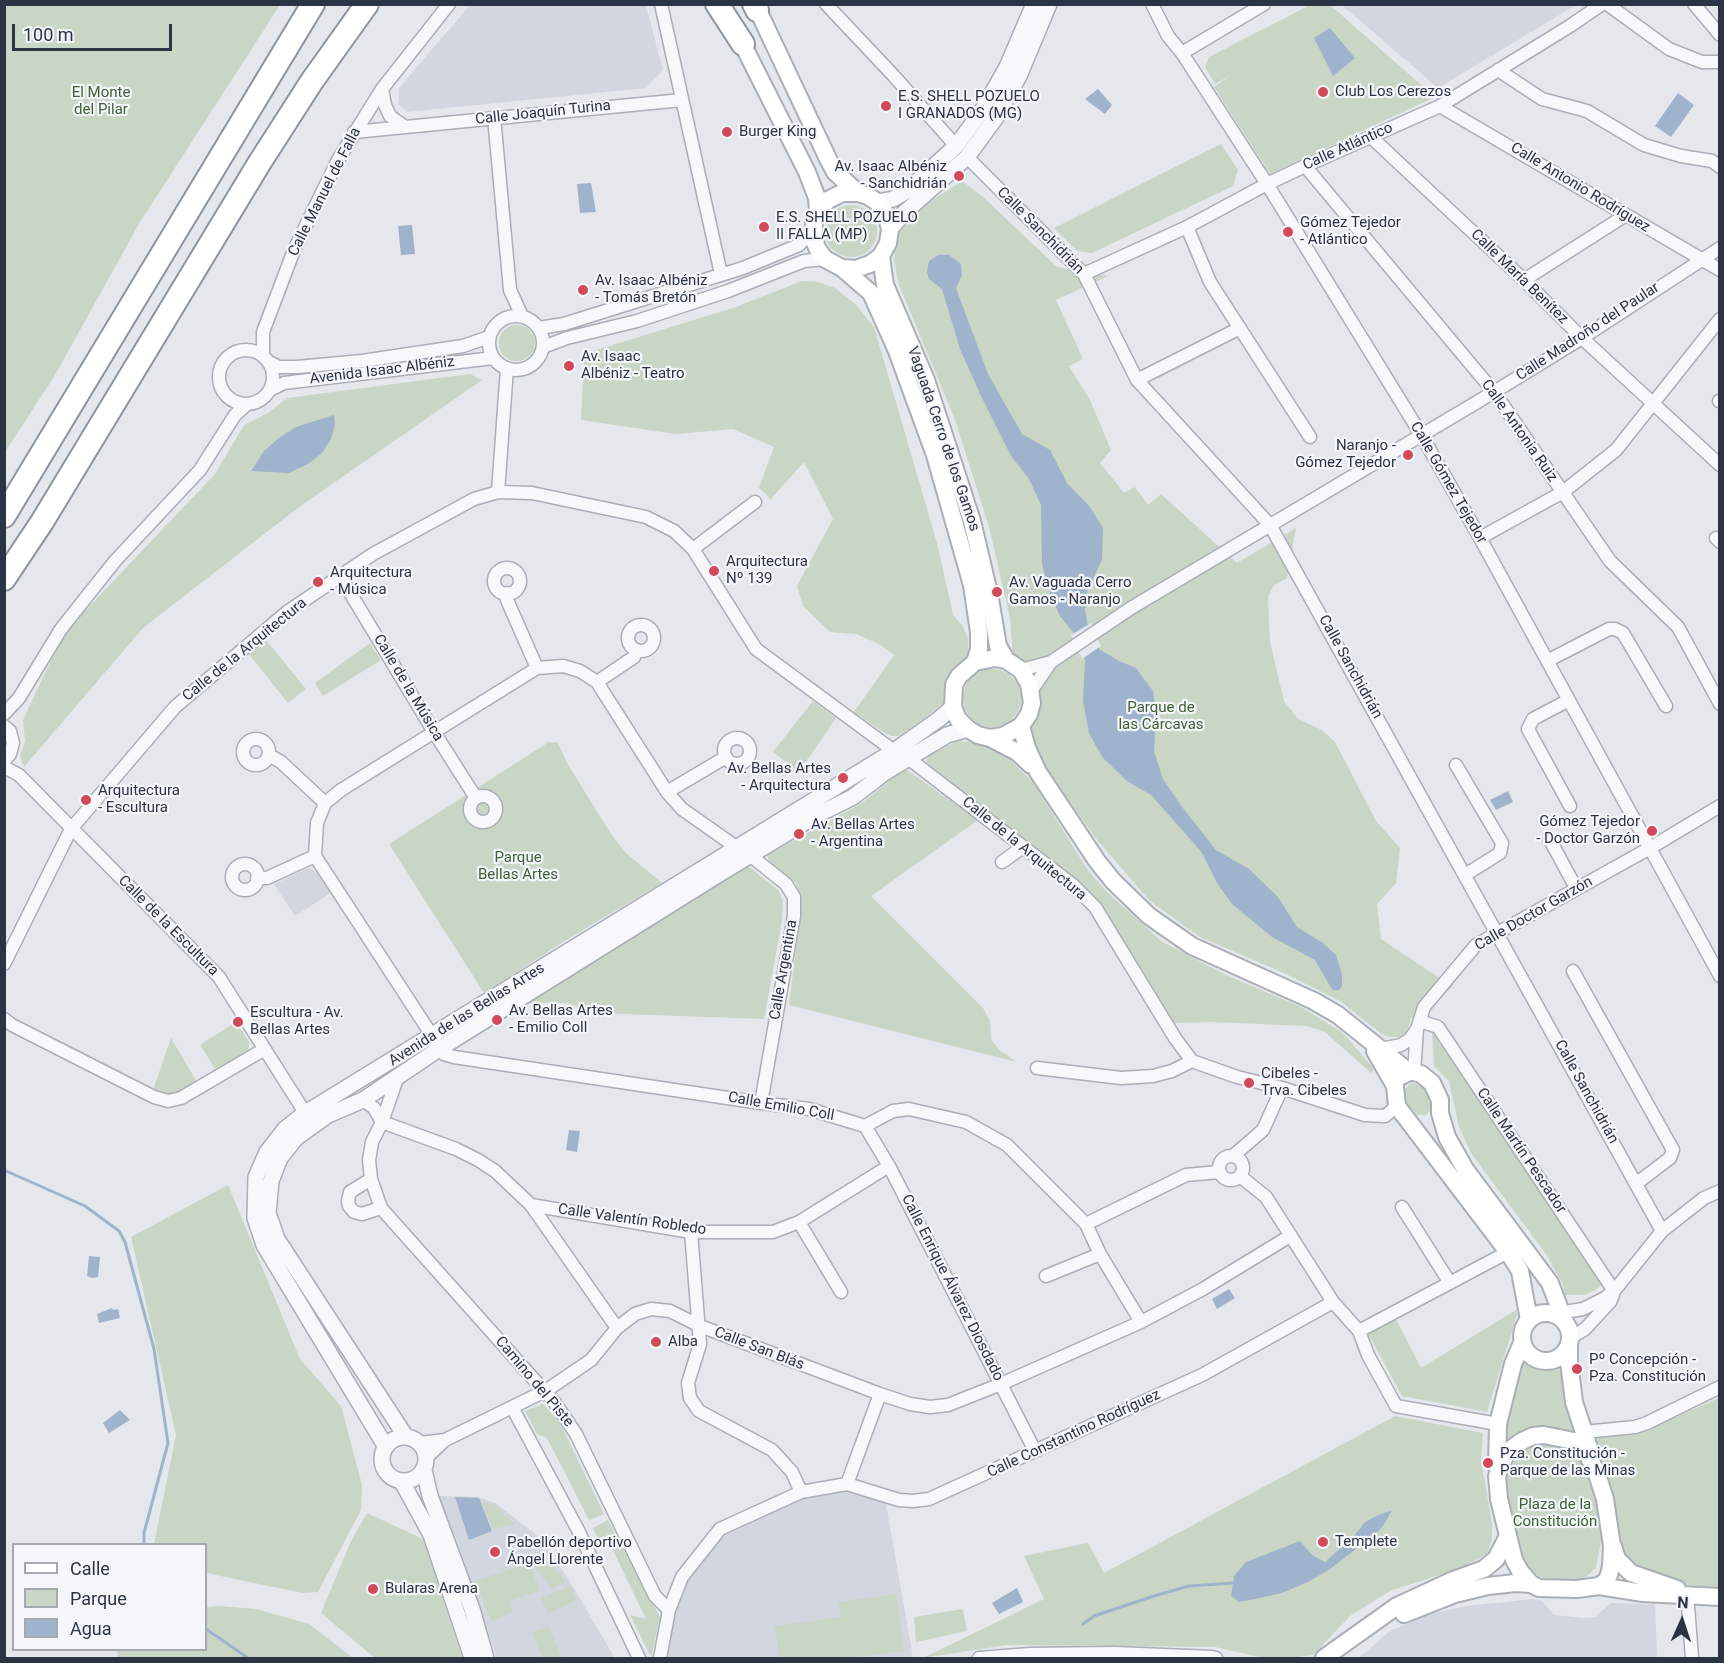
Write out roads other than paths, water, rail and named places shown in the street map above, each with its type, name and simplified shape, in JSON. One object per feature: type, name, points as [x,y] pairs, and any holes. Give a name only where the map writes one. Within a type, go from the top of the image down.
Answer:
[{"type":"highway","points":[[4,516],[313,4]]},
{"type":"highway","points":[[249,111],[326,4]]},
{"type":"highway","points":[[4,579],[42,522],[271,145],[312,81],[367,4]]},
{"type":"highway","points":[[271,145],[309,104],[383,4]]},
{"type":"highway","points":[[717,4],[743,44]]},
{"type":"main road","points":[[723,4],[807,172],[818,211],[813,229],[814,240],[825,259]]},
{"type":"main road","points":[[755,6],[829,161],[836,172],[858,193]]},
{"type":"main road","points":[[818,211],[828,200],[842,193],[858,193],[877,202],[886,214],[890,229],[888,243],[880,256],[870,264],[856,269],[842,268]]},
{"type":"main road","name":"Vaguada Cerro de los Gamos","points":[[880,256],[885,285],[926,380],[969,510],[989,593],[998,646],[1006,660]]},
{"type":"main road","name":"Vaguada Cerro de los Gamos","points":[[825,259],[842,268],[871,293],[897,351],[935,455],[972,585],[979,632],[979,649],[975,662]]},
{"type":"main road","points":[[990,738],[1003,736],[1021,726],[1029,714],[1032,703],[1032,691],[1026,677],[1021,670],[1006,660],[985,659],[966,668],[954,685],[953,707],[958,719],[968,729],[1017,752],[1038,772]]},
{"type":"main road","points":[[1021,726],[1027,748],[1038,772],[1097,861],[1113,881],[1149,916],[1192,946],[1314,1001],[1338,1015],[1375,1046],[1412,1072],[1427,1078],[1435,1088],[1440,1100],[1440,1113],[1447,1137],[1465,1169],[1550,1283],[1564,1327],[1574,1397],[1605,1499],[1612,1546],[1617,1559],[1631,1573],[1674,1589],[1713,1596]]},
{"type":"main road","points":[[1375,1046],[1395,1086],[1397,1106],[1520,1271],[1529,1320],[1513,1364],[1498,1424],[1497,1476],[1507,1538],[1514,1560],[1531,1584]]},
{"type":"main road","points":[[1395,1086],[1400,1077],[1412,1072]]},
{"type":"main road","points":[[1411,1124],[1418,1126],[1432,1124],[1440,1113]]},
{"type":"main road","points":[[1529,1320],[1544,1313],[1564,1327]]},
{"type":"main road","points":[[1522,1343],[1535,1359],[1545,1361],[1555,1359],[1563,1353],[1564,1327]]},
{"type":"main road","points":[[1497,1476],[1510,1450],[1533,1436],[1544,1435],[1574,1441],[1586,1452],[1596,1471]]},
{"type":"main road","points":[[1324,1659],[1397,1606],[1451,1581],[1484,1569],[1496,1559],[1507,1538]]},
{"type":"main road","points":[[1599,1586],[1606,1581],[1609,1575],[1612,1546]]},
{"type":"main road","points":[[1340,1659],[1365,1637],[1399,1616],[1455,1594],[1488,1586],[1531,1584],[1551,1590],[1586,1589],[1599,1586],[1643,1593],[1713,1596]]},
{"type":"street","name":"Calle Manuel de Falla","points":[[245,350],[263,332],[294,250],[354,132],[382,89],[449,4]]},
{"type":"street","points":[[661,4],[721,274]]},
{"type":"street","points":[[826,4],[956,146]]},
{"type":"street","points":[[877,202],[893,199],[908,190],[956,146],[984,108],[1006,68],[1034,4]]},
{"type":"street","points":[[890,229],[904,213],[967,158],[998,116],[1014,86],[1049,4]]},
{"type":"street","name":"Calle Gómez Tejedor","points":[[1152,4],[1168,36],[1182,53],[1267,184],[1422,436],[1719,975]]},
{"type":"street","points":[[1182,53],[1264,4]]},
{"type":"street","name":"Calle Atlántico","points":[[1084,274],[1187,227],[1305,166],[1440,106],[1602,4]]},
{"type":"street","points":[[1607,4],[1669,49],[1702,62],[1719,62]]},
{"type":"street","points":[[1694,4],[1719,36]]},
{"type":"street","points":[[1498,70],[1542,99],[1587,111],[1644,146],[1712,161],[1719,167]]},
{"type":"street","points":[[382,89],[390,116],[405,127]]},
{"type":"street","name":"Calle Joaquín Turina","points":[[354,132],[682,100]]},
{"type":"street","name":"Calle Antonio Rodríguez","points":[[1440,106],[1719,270]]},
{"type":"street","points":[[494,117],[510,290],[522,316]]},
{"type":"street","name":"Calle María Benítez","points":[[1371,137],[1719,465]]},
{"type":"street","name":"Calle Sanchidrián","points":[[967,158],[1084,274],[1137,380],[1270,525],[1662,1231]]},
{"type":"street","name":"Calle Antonia Ruiz","points":[[1305,166],[1494,392],[1610,561],[1678,627],[1719,704]]},
{"type":"street","points":[[1524,280],[1626,216]]},
{"type":"street","points":[[1187,227],[1210,282],[1310,437]]},
{"type":"street","points":[[539,328],[564,324],[743,268],[799,245],[813,229]]},
{"type":"street","name":"Calle Madroño del Paular","points":[[1051,662],[1131,608],[1422,436],[1582,338],[1719,248]]},
{"type":"street","points":[[543,347],[567,338],[637,321],[709,298],[804,261],[825,259]]},
{"type":"street","points":[[501,320],[510,290]]},
{"type":"street","points":[[511,316],[522,316],[539,328],[543,347],[534,363],[516,370],[507,368],[493,358],[489,348],[489,337],[493,327],[501,320],[511,316]]},
{"type":"street","points":[[1480,538],[1563,492],[1616,450],[1719,319]]},
{"type":"street","points":[[1137,380],[1240,328]]},
{"type":"street","name":"Calle Manuel de Falla","points":[[263,332],[267,359]]},
{"type":"street","name":"Avenida Isaac Albéniz","points":[[267,359],[279,367],[362,361],[463,346],[489,337]]},
{"type":"street","points":[[222,434],[228,414],[227,397],[220,383],[221,367],[230,354],[245,350],[255,351],[267,359],[274,380],[272,389],[265,397],[256,403],[246,405],[227,397]]},
{"type":"street","name":"Avenida Isaac Albéniz","points":[[272,389],[284,383],[493,358]]},
{"type":"street","points":[[498,492],[507,368]]},
{"type":"street","points":[[7,758],[13,742],[7,728],[19,698],[61,629],[115,561],[200,470],[235,415],[246,405]]},
{"type":"street","name":"Calle de la Arquitectura","points":[[4,963],[71,829],[175,707],[288,612],[373,554],[474,498],[498,492],[532,493],[645,517],[674,531],[693,549],[756,649],[894,750]]},
{"type":"street","points":[[693,549],[755,502]]},
{"type":"street","name":"Calle de la Música","points":[[340,576],[476,798]]},
{"type":"street","points":[[507,593],[507,600],[537,668]]},
{"type":"street","points":[[1548,661],[1609,629],[1615,629],[1623,633],[1666,706]]},
{"type":"street","points":[[597,682],[634,657],[637,650]]},
{"type":"street","points":[[1021,670],[1051,662]]},
{"type":"street","points":[[1032,691],[1051,662]]},
{"type":"street","points":[[435,1043],[315,855],[317,823],[325,803],[341,790],[537,668],[563,666],[580,671],[597,682],[668,792],[682,809],[736,848],[751,856]]},
{"type":"street","points":[[4,714],[19,698]]},
{"type":"street","points":[[1569,700],[1533,719],[1528,729],[1570,806]]},
{"type":"street","name":"Avenida de las Bellas Artes","points":[[386,1446],[264,1245],[255,1218],[256,1178],[267,1152],[285,1129],[328,1115],[363,1100],[398,1076],[435,1043],[736,848],[894,750],[953,707]]},
{"type":"street","name":"Avenida de las Bellas Artes","points":[[413,1440],[277,1239],[268,1213],[271,1181],[280,1158],[309,1120],[817,815],[853,797],[908,758],[947,735],[968,729]]},
{"type":"street","points":[[268,755],[281,762],[325,803]]},
{"type":"street","points":[[668,792],[726,757]]},
{"type":"street","name":"Calle de la Escultura","points":[[7,758],[71,829],[219,976],[263,1050],[309,1120]]},
{"type":"street","name":"Calle de la Arquitectura","points":[[908,758],[1074,886],[1095,907],[1175,1038],[1192,1061]]},
{"type":"street","points":[[1456,765],[1502,843],[1500,853],[1465,875]]},
{"type":"street","name":"Calle de la Escultura","points":[[4,767],[20,775]]},
{"type":"street","name":"Calle Doctor Garzón","points":[[1412,1072],[1418,1025],[1424,1007],[1476,945],[1650,848],[1719,806]]},
{"type":"street","points":[[1550,840],[1576,888]]},
{"type":"street","points":[[1002,862],[1023,847]]},
{"type":"street","points":[[257,878],[267,878],[315,855]]},
{"type":"street","name":"Calle Argentina","points":[[751,856],[786,884],[794,897],[794,916],[761,1103]]},
{"type":"street","points":[[1573,971],[1673,1150],[1670,1158],[1637,1183]]},
{"type":"street","points":[[4,1019],[145,1093],[168,1101],[182,1098],[263,1050]]},
{"type":"street","name":"Calle Doctor Garzón","points":[[1375,1046],[1401,1045],[1410,1039],[1418,1025]]},
{"type":"street","name":"Calle Martín Pescador","points":[[1418,1025],[1438,1026],[1614,1291]]},
{"type":"street","name":"Calle Emilio Coll","points":[[435,1043],[444,1054],[454,1057],[809,1109],[865,1126]]},
{"type":"street","points":[[1037,1068],[1121,1078],[1153,1076],[1172,1071],[1192,1061],[1365,1115],[1385,1116],[1397,1106]]},
{"type":"street","name":"Camino del Piste","points":[[398,1076],[382,1122],[372,1142],[369,1160],[371,1179],[381,1208],[545,1391],[576,1434],[655,1596],[669,1610]]},
{"type":"street","points":[[1240,1176],[1230,1180],[1223,1178],[1219,1172],[1220,1161],[1226,1156],[1233,1156],[1263,1130],[1282,1088]]},
{"type":"street","points":[[363,1100],[374,1107],[382,1122],[456,1149],[495,1172],[531,1205],[617,1328]]},
{"type":"street","points":[[865,1126],[893,1111],[909,1109],[966,1122],[1007,1145],[1086,1224],[1100,1254],[1141,1322]]},
{"type":"street","name":"Calle Enrique Álvarez Diosdado","points":[[865,1126],[889,1166],[1035,1451]]},
{"type":"street","points":[[1233,1156],[1242,1164],[1240,1176]]},
{"type":"street","name":"Calle Valentín Robledo","points":[[531,1205],[691,1232],[773,1232],[799,1222],[889,1166]]},
{"type":"street","points":[[1086,1224],[1186,1174],[1219,1172]]},
{"type":"street","points":[[1240,1176],[1266,1197],[1333,1302],[1359,1331],[1368,1355],[1396,1406],[1498,1424]]},
{"type":"street","points":[[371,1179],[350,1192],[349,1206],[354,1212],[362,1214],[381,1208]]},
{"type":"street","points":[[1564,1327],[1583,1309],[1597,1303],[1614,1291],[1662,1231],[1704,1198],[1719,1191]]},
{"type":"street","points":[[1402,1207],[1450,1283]]},
{"type":"street","points":[[799,1222],[841,1292]]},
{"type":"street","points":[[691,1232],[700,1344],[688,1383],[690,1398],[699,1411],[772,1450],[792,1472],[801,1492]]},
{"type":"street","name":"Calle San Blás","points":[[425,1464],[445,1440],[545,1391],[591,1360],[617,1328],[635,1314],[651,1309],[670,1311],[700,1326],[910,1404],[930,1407],[948,1405],[1141,1322],[1290,1236]]},
{"type":"street","points":[[1359,1331],[1508,1252]]},
{"type":"street","points":[[1046,1276],[1100,1254]]},
{"type":"street","points":[[1564,1327],[1585,1329],[1610,1302],[1614,1291]]},
{"type":"street","name":"Calle Constantino Rodríguez","points":[[660,1659],[669,1610],[682,1576],[720,1529],[801,1492],[847,1484],[899,1500],[929,1499],[1202,1375],[1333,1302]]},
{"type":"street","points":[[1584,1432],[1647,1424],[1719,1387]]},
{"type":"street","points":[[847,1484],[880,1394]]},
{"type":"street","points":[[512,1407],[578,1530],[639,1659]]},
{"type":"street","points":[[425,1464],[415,1479],[402,1482],[391,1478],[384,1469],[382,1457],[386,1446],[395,1439],[413,1440],[424,1450],[430,1496],[472,1609],[486,1659]]},
{"type":"street","name":"Calle San Blás","points":[[413,1440],[445,1440]]},
{"type":"street","points":[[402,1482],[431,1535],[472,1659]]},
{"type":"street","points":[[1684,1595],[1688,1606],[1692,1659]]},
{"type":"street","points":[[979,1659],[1030,1654],[1115,1653],[1216,1659]]},
{"type":"water","points":[[1330,28],[1355,58],[1333,76],[1314,38]]},
{"type":"water","points":[[1098,89],[1112,105],[1105,114],[1085,99]]},
{"type":"water","points":[[1678,93],[1694,105],[1671,137],[1655,126]]},
{"type":"water","points":[[591,183],[596,212],[580,213],[577,184]]},
{"type":"water","points":[[412,225],[415,254],[401,255],[398,226]]},
{"type":"water","points":[[938,255],[949,255],[961,264],[962,275],[956,288],[988,374],[1022,434],[1050,450],[1067,483],[1090,507],[1103,528],[1102,560],[1087,591],[1085,609],[1087,622],[1099,649],[1136,668],[1153,691],[1156,713],[1154,751],[1163,779],[1216,850],[1249,869],[1278,897],[1297,927],[1323,943],[1336,955],[1342,974],[1342,987],[1339,990],[1333,990],[1315,960],[1272,937],[1232,904],[1217,883],[1202,853],[1190,839],[1151,795],[1127,781],[1103,758],[1096,746],[1089,733],[1083,701],[1085,660],[1073,632],[1060,616],[1050,594],[1042,564],[1041,505],[1029,479],[1011,456],[981,396],[960,349],[942,289],[929,279],[927,272],[929,261]]},
{"type":"water","points":[[334,415],[335,424],[331,439],[322,453],[308,464],[289,473],[251,471],[264,451],[280,437],[296,427]]},
{"type":"water","points":[[1508,791],[1513,802],[1496,810],[1490,800]]},
{"type":"water","points":[[569,1130],[580,1131],[577,1152],[566,1150]]},
{"type":"water","points":[[89,1256],[100,1257],[98,1277],[87,1276]]},
{"type":"water","points":[[1229,1289],[1235,1298],[1217,1309],[1212,1299]]},
{"type":"water","points":[[112,1308],[113,1310],[118,1309],[120,1318],[99,1323],[97,1314]]},
{"type":"water","points":[[120,1410],[130,1420],[109,1433],[103,1423]]},
{"type":"water","points":[[455,1497],[479,1498],[492,1531],[469,1540]]},
{"type":"water","points":[[1392,1510],[1383,1526],[1374,1535],[1330,1569],[1308,1582],[1282,1593],[1239,1602],[1231,1596],[1234,1576],[1246,1562],[1300,1541],[1312,1555],[1325,1562],[1354,1536],[1364,1523]]},
{"type":"water","points":[[1017,1588],[1023,1602],[999,1614],[992,1603]]},
{"type":"waterway","points":[[4,1170],[85,1206],[119,1231],[125,1242],[154,1349],[168,1443],[144,1533],[144,1543]]},
{"type":"waterway","points":[[1083,1624],[1094,1616],[1189,1586],[1233,1583]]},
{"type":"waterway","points":[[207,1630],[248,1658]]},
{"type":"place","name":"Club Los Cerezos","points":[[1323,92]]},
{"type":"place","name":"E.S. SHELL POZUELO I GRANADOS (MG)","points":[[886,106]]},
{"type":"place","name":"Burger King","points":[[727,132]]},
{"type":"place","name":"Av. Isaac Albéniz - Sanchidrián","points":[[959,176]]},
{"type":"place","name":"E.S. SHELL POZUELO II FALLA (MP)","points":[[764,227]]},
{"type":"place","name":"Gómez Tejedor - Atlántico","points":[[1288,232]]},
{"type":"place","name":"Av. Isaac Albéniz - Tomás Bretón","points":[[583,290]]},
{"type":"place","name":"Av. Isaac Albéniz - Teatro","points":[[569,366]]},
{"type":"place","name":"Naranjo - Gómez Tejedor","points":[[1408,455]]},
{"type":"place","name":"Arquitectura Nº 139","points":[[714,571]]},
{"type":"place","name":"Arquitectura - Música","points":[[318,582]]},
{"type":"place","name":"Av. Vaguada Cerro Gamos - Naranjo","points":[[997,592]]},
{"type":"place","name":"Av. Bellas Artes - Arquitectura","points":[[843,778]]},
{"type":"place","name":"Arquitectura - Escultura","points":[[86,800]]},
{"type":"place","name":"Gómez Tejedor - Doctor Garzón","points":[[1652,831]]},
{"type":"place","name":"Av. Bellas Artes - Argentina","points":[[799,834]]},
{"type":"place","name":"Av. Bellas Artes - Emilio Coll","points":[[497,1020]]},
{"type":"place","name":"Escultura - Av. Bellas Artes","points":[[238,1022]]},
{"type":"place","name":"Cibeles - Trva. Cibeles","points":[[1249,1083]]},
{"type":"place","name":"Alba","points":[[656,1342]]},
{"type":"place","name":"Pº Concepción - Pza. Constitución","points":[[1577,1369]]},
{"type":"place","name":"Pza. Constitución - Parque de las Minas","points":[[1488,1463]]},
{"type":"place","name":"Templete","points":[[1323,1542]]},
{"type":"place","name":"Pabellón deportivo Ángel Llorente","points":[[495,1552]]},
{"type":"place","name":"Bularas Arena","points":[[373,1589]]},
{"type":"park label","name":"El Monte del Pilar","points":[[101,102]]},
{"type":"park label","name":"Parque de las Cárcavas","points":[[1161,716]]},
{"type":"park label","name":"Parque Bellas Artes","points":[[518,866]]},
{"type":"park label","name":"Plaza de la Constitución","points":[[1555,1514]]}]
